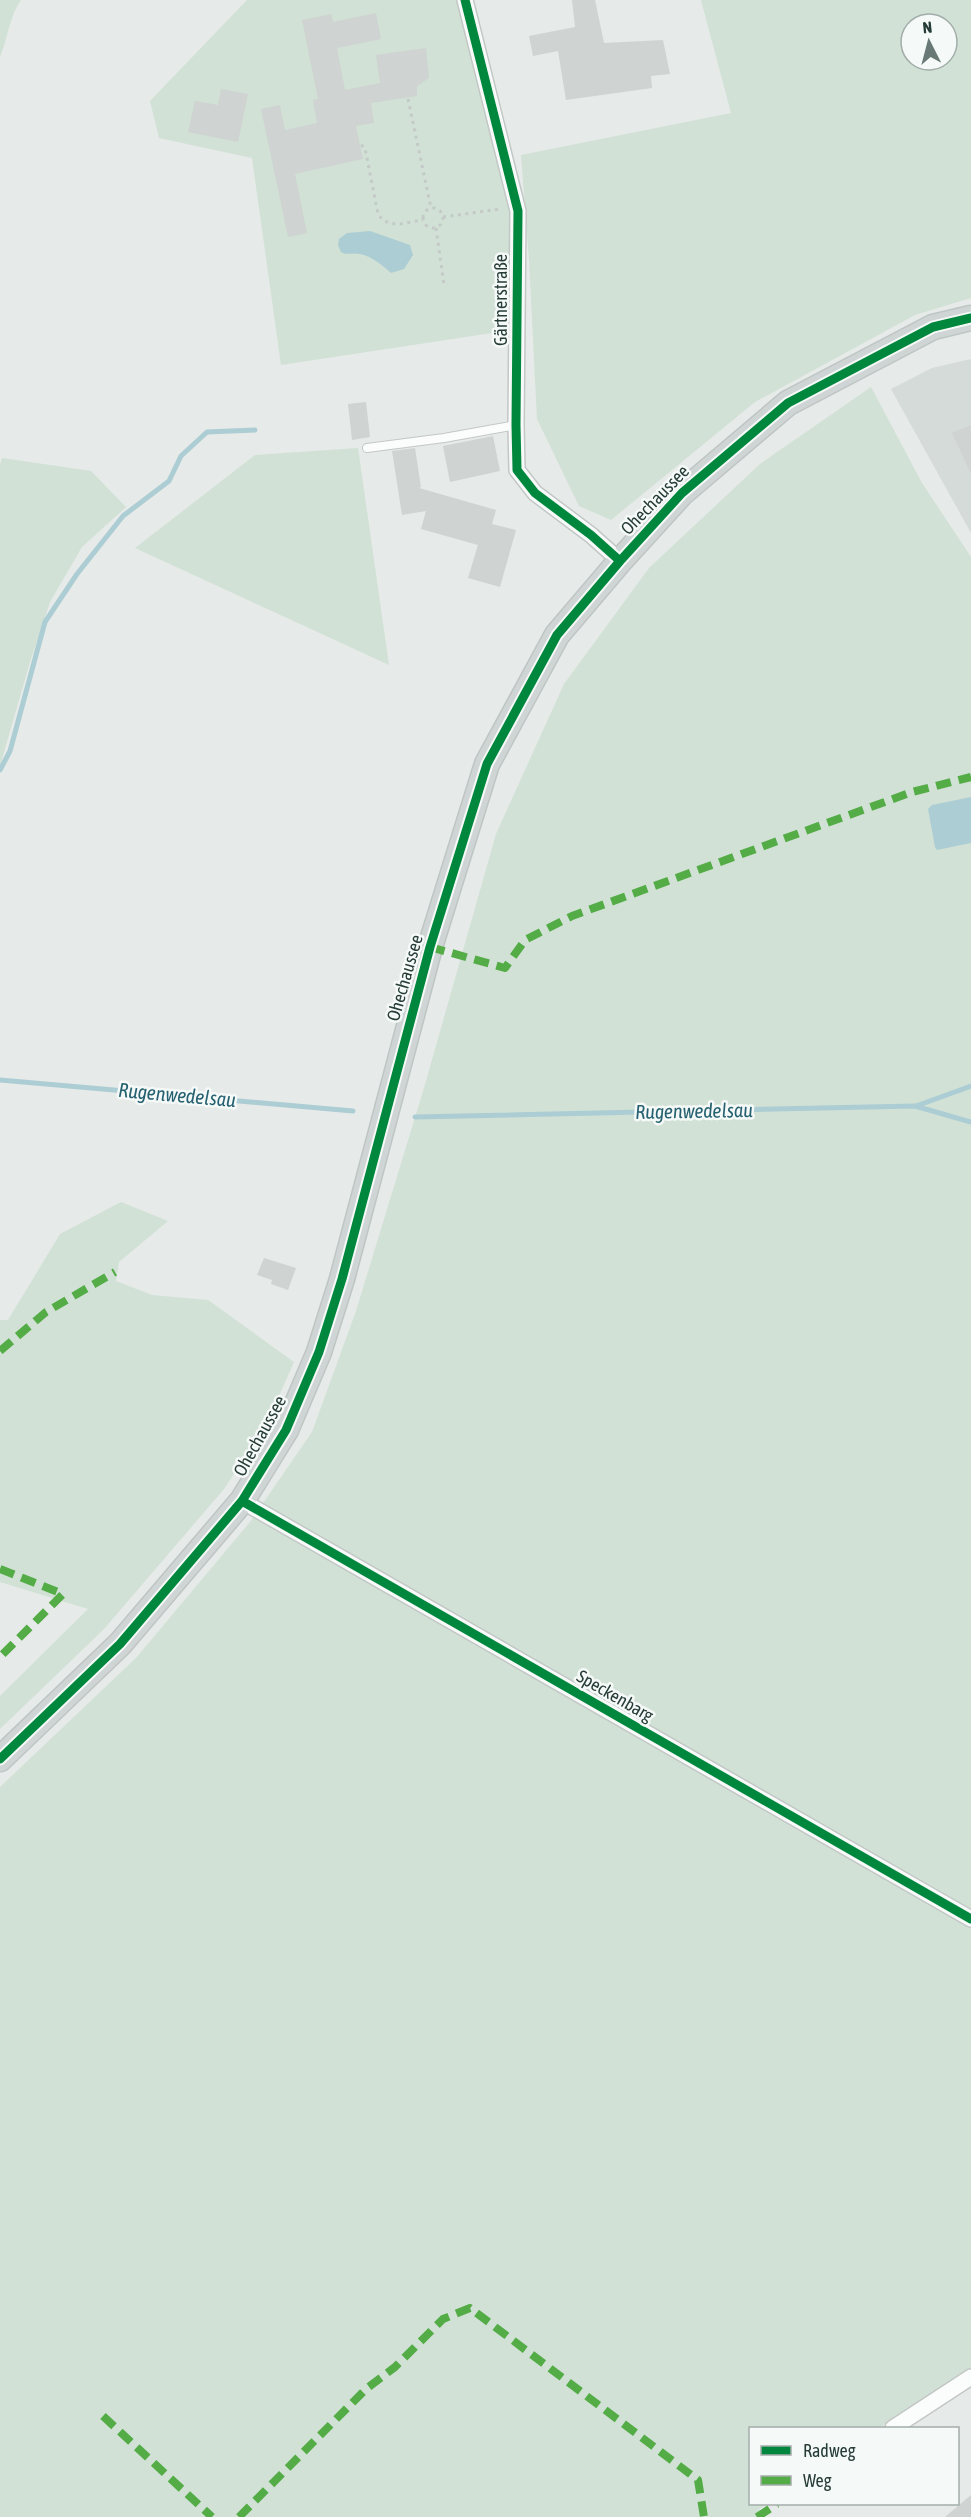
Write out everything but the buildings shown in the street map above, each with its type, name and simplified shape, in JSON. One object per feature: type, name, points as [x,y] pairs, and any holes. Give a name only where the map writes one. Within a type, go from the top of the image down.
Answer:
[{"type":"main road","name":"Ohechaussee","points":[[0,1759],[120,1644],[242,1501],[286,1430],[319,1352],[342,1279],[430,947],[487,764],[557,635],[682,493],[788,404],[933,327],[971,318]]},
{"type":"street","name":"Gärtnerstraße","points":[[465,0],[518,212],[517,470],[536,493],[591,535],[620,561]]},
{"type":"street","name":"Speckenbarg","points":[[242,1501],[971,1919]]},
{"type":"street","points":[[895,2427],[971,2377]]},
{"type":"lane","points":[[367,448],[444,438],[516,425]]},
{"type":"path","points":[[408,99],[431,208]]},
{"type":"path","points":[[361,145],[365,148],[378,214],[382,220],[393,224],[423,220]]},
{"type":"path","points":[[431,208],[441,212],[443,217],[442,222],[436,228]]},
{"type":"path","points":[[431,208],[423,214],[423,220],[425,225],[436,228]]},
{"type":"path","points":[[443,217],[503,208]]},
{"type":"path","points":[[436,228],[444,285]]},
{"type":"shaded area","points":[[971,359],[971,533],[891,389],[932,368]]},
{"type":"green space","points":[[0,0],[21,0],[14,13],[0,57]]},
{"type":"green space","points":[[247,0],[458,0],[509,206],[511,330],[281,365],[252,158],[159,138],[150,101]]},
{"type":"green space","points":[[701,0],[971,0],[971,298],[915,315],[755,402],[611,520],[579,506],[537,419],[521,155],[731,113]]},
{"type":"green space","points":[[871,387],[922,483],[971,557],[971,2368],[881,2427],[749,2427],[749,2505],[765,2505],[759,2509],[765,2517],[0,2517],[0,1787],[136,1658],[250,1522],[312,1432],[356,1311],[424,1088],[496,834],[564,684],[649,568],[760,464]]},
{"type":"green space","points":[[358,448],[389,665],[135,548],[255,455]]},
{"type":"green space","points":[[2,458],[91,471],[126,507],[82,547],[50,602],[0,766],[0,465]]},
{"type":"green space","points":[[121,1202],[168,1221],[119,1262],[116,1281],[152,1295],[208,1300],[294,1362],[267,1423],[224,1489],[104,1629],[0,1729],[0,1696],[88,1609],[0,1582],[0,1320],[8,1320],[60,1234]]},
{"type":"water","points":[[370,231],[410,245],[413,255],[404,269],[391,273],[369,257],[341,252],[338,245],[339,239],[347,233]]},
{"type":"water","points":[[971,797],[971,843],[937,850],[928,809],[932,805]]},
{"type":"waterway","points":[[0,770],[10,751],[45,622],[77,574],[123,516],[169,481],[181,456],[207,432],[255,430]]},
{"type":"waterway","name":"Rugenwedelsau","points":[[0,1080],[353,1111]]},
{"type":"waterway","points":[[916,1106],[971,1086]]},
{"type":"waterway","name":"Rugenwedelsau","points":[[415,1117],[915,1106],[971,1122]]},
{"type":"marked path","points":[[430,947],[505,968],[525,940],[572,916],[912,792],[971,777]]},
{"type":"marked path","points":[[0,1351],[46,1312],[115,1272]]},
{"type":"marked path","points":[[0,1569],[63,1594],[0,1657]]},
{"type":"marked path","points":[[239,2517],[366,2389],[395,2367],[443,2319],[470,2308],[698,2480],[704,2517]]},
{"type":"marked path","points":[[103,2416],[212,2517]]},
{"type":"marked path","points":[[757,2517],[775,2505]]},
{"type":"cycle path","points":[[465,0],[518,211],[517,470],[535,493],[591,535],[620,561]]},
{"type":"cycle path","points":[[0,1759],[120,1644],[242,1501],[286,1430],[319,1352],[342,1279],[430,947],[487,764],[557,635],[682,493],[788,403],[933,327],[971,318]]},
{"type":"cycle path","points":[[242,1501],[971,1919]]}]
